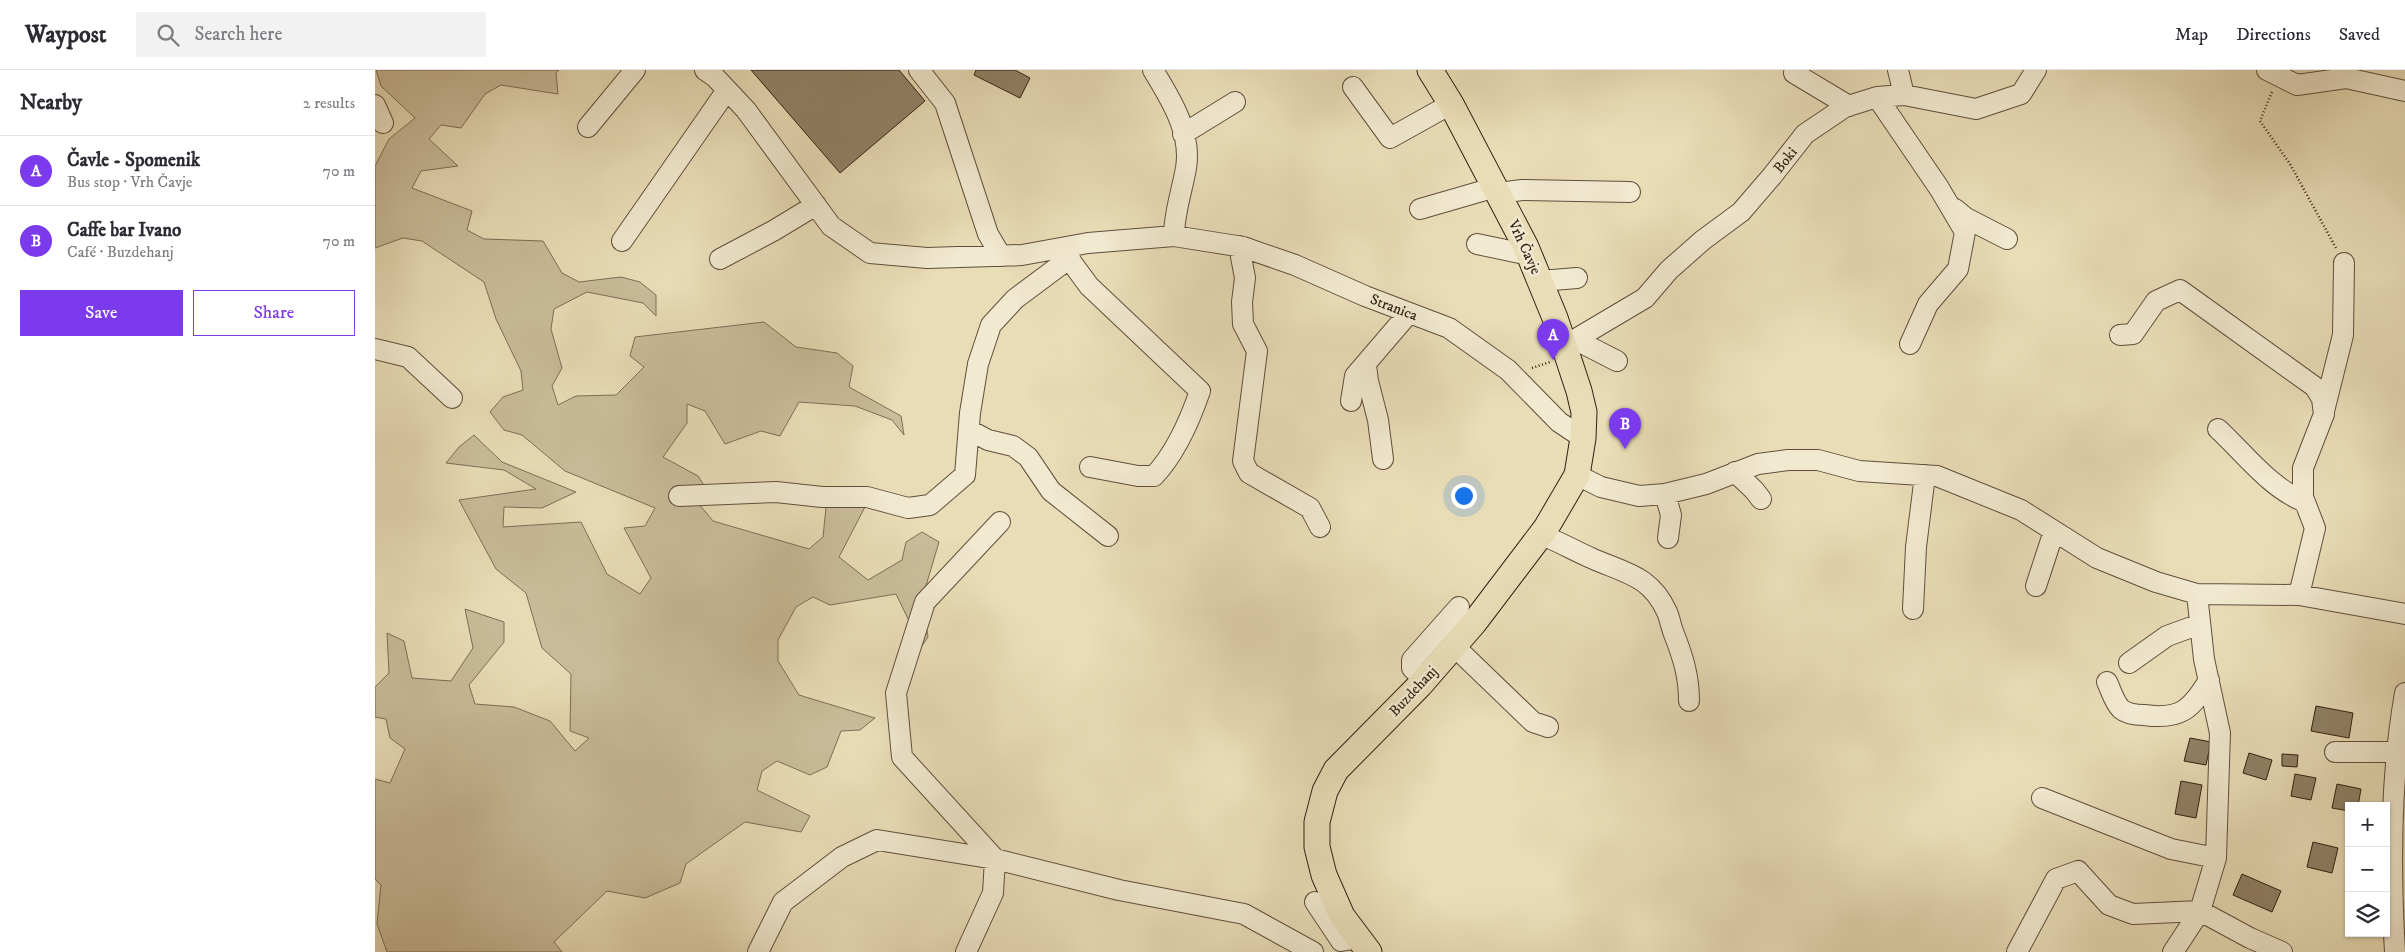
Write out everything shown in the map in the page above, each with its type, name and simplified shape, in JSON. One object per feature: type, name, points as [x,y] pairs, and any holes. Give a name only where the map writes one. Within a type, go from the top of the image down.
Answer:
[{"type":"main road","name":"Vrh Čavje","points":[[1430,70],[1451,104],[1498,190],[1530,254],[1584,412],[1583,438]]},
{"type":"main road","name":"Buzdehanj","points":[[1364,945],[1342,916],[1323,875],[1319,857],[1317,822],[1325,791],[1336,770],[1424,680],[1454,646],[1541,535],[1577,475],[1583,438]]},
{"type":"street","points":[[588,127],[635,70]]},
{"type":"street","name":"Stranica","points":[[705,70],[746,110],[831,226],[870,252],[927,258],[1065,253],[1088,243],[1174,236],[1239,246],[1295,265],[1449,328],[1508,370],[1559,422],[1583,438]]},
{"type":"street","points":[[919,70],[945,103],[987,234],[1001,256]]},
{"type":"street","points":[[1153,70],[1179,115],[1187,165],[1174,221],[1174,236]]},
{"type":"street","points":[[1898,70],[1904,95]]},
{"type":"street","name":"Boki","points":[[1564,349],[1645,298],[1676,264],[1703,240],[1741,212],[1805,134],[1849,106],[1877,97],[1904,95],[1976,108],[2021,94],[2036,70]]},
{"type":"street","points":[[1794,73],[1849,106]]},
{"type":"street","points":[[2272,73],[2297,85],[2346,78],[2405,91]]},
{"type":"street","points":[[1353,87],[1390,138],[1451,104]]},
{"type":"street","points":[[622,241],[727,90]]},
{"type":"street","points":[[1877,97],[1965,232],[1958,269],[1928,304],[1910,344]]},
{"type":"street","points":[[1183,134],[1235,102]]},
{"type":"street","points":[[1420,209],[1498,190],[1630,192]]},
{"type":"street","points":[[720,259],[773,232],[816,205]]},
{"type":"street","points":[[1949,205],[1966,218],[2007,239]]},
{"type":"street","points":[[1477,244],[1530,254]]},
{"type":"street","points":[[1239,246],[1245,278],[1242,302],[1243,324],[1257,351],[1243,461],[1249,474],[1310,508],[1320,527]]},
{"type":"street","points":[[679,496],[776,492],[823,497],[867,497],[908,508],[930,505],[965,475],[969,413],[978,364],[991,326],[1015,298],[1065,253],[1089,286],[1200,391],[1194,409],[1173,448],[1163,466],[1154,476],[1138,476],[1090,467]]},
{"type":"street","points":[[2299,595],[2315,528],[2305,502],[2301,484],[2303,468],[2324,414],[2343,336],[2344,263]]},
{"type":"street","points":[[1540,281],[1577,278]]},
{"type":"street","points":[[2120,335],[2133,334],[2157,301],[2180,290],[2315,387],[2322,399],[2324,414]]},
{"type":"street","points":[[1351,401],[1355,376],[1366,366],[1409,313]]},
{"type":"street","points":[[2324,340],[2336,362]]},
{"type":"street","points":[[375,349],[409,357],[452,398]]},
{"type":"street","points":[[1564,349],[1617,361]]},
{"type":"street","points":[[1366,366],[1378,420],[1383,459]]},
{"type":"street","points":[[2218,429],[2261,472],[2290,496],[2305,502]]},
{"type":"street","points":[[969,430],[988,440],[1013,446],[1028,457],[1051,491],[1108,536]]},
{"type":"street","points":[[1577,475],[1601,487],[1639,496],[1665,494],[1706,484],[1758,464],[1788,460],[1818,460],[1859,471],[1937,476],[2021,510],[2097,558],[2155,582],[2197,594],[2299,595],[2405,614]]},
{"type":"street","points":[[1735,472],[1755,490],[1761,499]]},
{"type":"street","points":[[1913,609],[1916,547],[1925,475]]},
{"type":"street","points":[[1665,494],[1671,515],[1668,538]]},
{"type":"street","points":[[966,952],[993,894],[995,859],[903,756],[897,693],[925,602],[1001,522]]},
{"type":"street","points":[[2036,586],[2054,531]]},
{"type":"street","points":[[1541,535],[1560,542],[1589,557],[1631,572],[1645,581],[1657,594],[1667,613],[1682,654],[1689,681],[1689,701]]},
{"type":"street","points":[[2173,952],[2200,911],[2216,858],[2220,733],[2209,680],[2197,594]]},
{"type":"street","points":[[1424,680],[1412,668],[1412,660],[1459,608]]},
{"type":"street","points":[[2129,663],[2167,636],[2201,624]]},
{"type":"street","points":[[1454,646],[1533,722],[1548,727]]},
{"type":"street","points":[[2107,682],[2121,709],[2127,712],[2165,717],[2181,713],[2189,707],[2196,701],[2209,680]]},
{"type":"street","points":[[2395,952],[2393,910],[2400,832],[2399,752],[2405,692]]},
{"type":"street","points":[[2335,752],[2399,752]]},
{"type":"street","points":[[2042,798],[2171,849],[2216,858]]},
{"type":"street","points":[[758,952],[783,902],[843,857],[877,840],[995,859],[1119,890],[1244,914],[1313,952]]},
{"type":"street","points":[[2017,952],[2056,879],[2078,872],[2109,905],[2133,914],[2200,911],[2282,952]]},
{"type":"street","points":[[1315,902],[1341,941],[1364,945]]},
{"type":"path","points":[[2272,73],[2260,121],[2289,164],[2344,263]]},
{"type":"path","points":[[1527,370],[1564,349]]},
{"type":"shaded area","points":[[376,70],[559,70],[556,73],[558,94],[501,85],[485,94],[461,128],[441,125],[429,139],[458,166],[421,171],[412,188],[472,211],[467,230],[484,239],[543,241],[562,273],[579,282],[621,277],[640,282],[656,295],[656,316],[643,303],[587,292],[554,309],[551,329],[562,368],[552,386],[558,405],[576,396],[616,395],[644,367],[630,356],[635,337],[764,322],[796,347],[837,353],[853,366],[849,387],[901,416],[904,435],[892,420],[855,406],[799,402],[780,436],[761,431],[725,444],[705,411],[687,404],[687,423],[663,457],[698,476],[709,493],[689,492],[713,521],[809,549],[823,537],[827,498],[866,505],[839,557],[868,580],[902,560],[906,542],[922,532],[939,542],[922,599],[928,637],[907,667],[913,629],[896,594],[830,605],[813,597],[796,607],[778,640],[778,661],[799,695],[875,718],[860,730],[841,731],[827,767],[810,775],[777,761],[762,771],[757,790],[810,816],[801,832],[745,822],[686,864],[680,883],[645,898],[607,891],[554,942],[562,952],[387,952],[377,924],[381,885],[375,879],[375,779],[390,783],[405,749],[390,738],[386,719],[375,717],[375,687],[389,673],[387,633],[404,641],[412,678],[451,681],[473,648],[465,609],[504,622],[504,642],[469,685],[475,704],[514,707],[550,721],[575,751],[589,738],[570,731],[571,674],[542,648],[526,593],[496,569],[459,500],[536,489],[504,470],[446,463],[459,447],[474,435],[502,462],[576,492],[542,508],[504,507],[503,527],[581,522],[607,574],[640,594],[651,578],[624,528],[645,526],[655,508],[565,471],[522,435],[504,430],[490,412],[503,397],[523,390],[521,371],[496,319],[484,282],[422,241],[403,238],[375,248],[375,166],[389,139],[415,118],[381,86]]},
{"type":"building","points":[[751,70],[899,70],[925,101],[840,173]]},
{"type":"building","points":[[976,70],[1015,70],[1030,78],[1020,98],[974,75]]},
{"type":"building","points":[[2316,706],[2353,713],[2349,738],[2311,731]]},
{"type":"building","points":[[2190,738],[2211,742],[2206,765],[2184,761]]},
{"type":"building","points":[[2249,753],[2272,760],[2266,780],[2243,773]]},
{"type":"building","points":[[2282,754],[2298,755],[2297,767],[2282,766]]},
{"type":"building","points":[[2295,774],[2316,778],[2311,800],[2291,796]]},
{"type":"building","points":[[2181,781],[2202,785],[2196,818],[2175,814]]},
{"type":"building","points":[[2337,784],[2361,789],[2359,802],[2345,802],[2345,810],[2332,808]]},
{"type":"building","points":[[2313,842],[2338,848],[2332,873],[2307,867]]},
{"type":"building","points":[[2242,874],[2281,891],[2272,912],[2233,895]]},
{"type":"place","name":"Čavle - Spomenik","points":[[1553,360]]},
{"type":"place","name":"Caffe bar Ivano","points":[[1625,449]]}]
